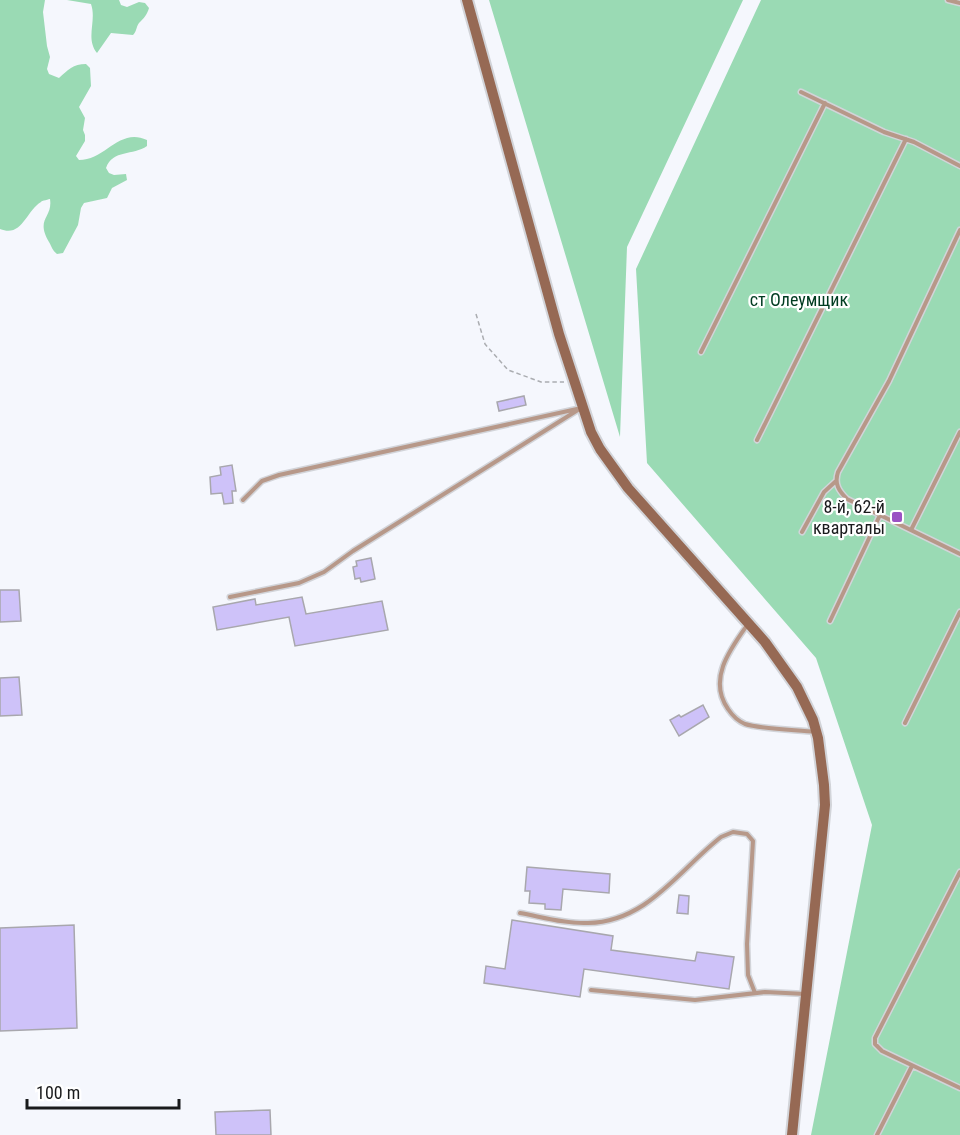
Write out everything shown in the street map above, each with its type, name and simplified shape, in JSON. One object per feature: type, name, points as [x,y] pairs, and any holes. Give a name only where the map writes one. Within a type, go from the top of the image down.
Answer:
[{"type":"street","points":[[467,0],[574,382],[600,449],[612,468],[642,504],[749,623],[784,666],[813,720],[822,762],[825,805],[792,1135]]},
{"type":"lane","points":[[948,0],[960,3]]},
{"type":"lane","points":[[801,92],[960,166]]},
{"type":"lane","points":[[701,352],[825,104]]},
{"type":"lane","points":[[757,440],[906,139]]},
{"type":"lane","points":[[960,230],[889,381],[838,472],[836,481],[840,493],[847,499],[960,554]]},
{"type":"lane","points":[[243,500],[262,481],[279,475],[582,407]]},
{"type":"lane","points":[[230,597],[299,583],[324,572],[353,551],[582,407]]},
{"type":"lane","points":[[911,530],[960,432]]},
{"type":"lane","points":[[802,532],[824,492],[836,481]]},
{"type":"lane","points":[[830,621],[880,515]]},
{"type":"lane","points":[[905,723],[960,612]]},
{"type":"lane","points":[[749,623],[722,668],[720,682],[726,705],[736,718],[747,724],[816,732]]},
{"type":"lane","points":[[520,913],[585,923],[605,922],[620,918],[649,902],[721,837],[733,832],[747,834],[753,841],[747,944],[748,975],[754,993]]},
{"type":"lane","points":[[960,872],[875,1038],[875,1044],[882,1051],[960,1088]]},
{"type":"lane","points":[[591,990],[694,1000],[754,993],[807,994]]},
{"type":"lane","points":[[878,1135],[912,1066]]},
{"type":"path","points":[[476,314],[485,344],[508,370],[541,382],[574,382]]},
{"type":"green space","points":[[0,0],[45,0],[43,12],[50,57],[47,69],[49,74],[59,78],[78,65],[86,64],[90,68],[91,86],[79,107],[85,118],[83,130],[85,141],[76,156],[79,160],[89,159],[128,138],[137,137],[147,140],[147,146],[142,149],[118,155],[109,162],[106,168],[109,173],[126,174],[127,180],[112,188],[107,198],[84,203],[78,225],[63,253],[55,253],[45,234],[44,223],[50,199],[36,206],[14,230],[0,229]]},
{"type":"green space","points":[[67,0],[119,0],[121,5],[127,7],[139,2],[145,3],[149,8],[133,35],[111,33],[97,53],[91,35],[93,17],[91,4]]},
{"type":"green space","points":[[489,0],[743,0],[627,247],[620,437]]},
{"type":"green space","name":"ст Олеумщик","points":[[761,0],[960,0],[960,1135],[811,1135],[872,825],[816,658],[647,463],[636,269]]},
{"type":"building","points":[[524,396],[526,405],[499,411],[497,402]]},
{"type":"building","points":[[232,465],[236,491],[232,491],[233,503],[224,504],[222,493],[211,494],[210,477],[221,475],[220,467]]},
{"type":"building","points":[[371,558],[375,579],[361,582],[360,578],[355,579],[353,567],[357,566],[356,561]]},
{"type":"building","points":[[0,590],[19,590],[21,621],[0,622]]},
{"type":"building","points":[[302,597],[306,614],[382,601],[388,630],[295,646],[289,617],[217,630],[213,607],[255,599],[256,605]]},
{"type":"building","points":[[19,677],[22,715],[0,716],[0,678]]},
{"type":"building","points":[[703,705],[709,717],[679,736],[670,720],[679,715],[681,717]]},
{"type":"building","points":[[527,867],[610,874],[609,893],[563,889],[561,910],[545,909],[545,904],[529,903],[530,891],[525,891]]},
{"type":"building","points":[[679,895],[689,896],[688,914],[677,913]]},
{"type":"building","points":[[512,920],[613,936],[611,950],[695,961],[697,952],[734,957],[729,989],[584,969],[580,997],[484,983],[486,966],[505,969]]},
{"type":"building","points":[[74,925],[77,1028],[0,1031],[0,928]]},
{"type":"building","points":[[270,1110],[271,1135],[216,1135],[215,1112]]},
{"type":"place","name":"8-й, 62-й кварталы","points":[[897,517]]}]
